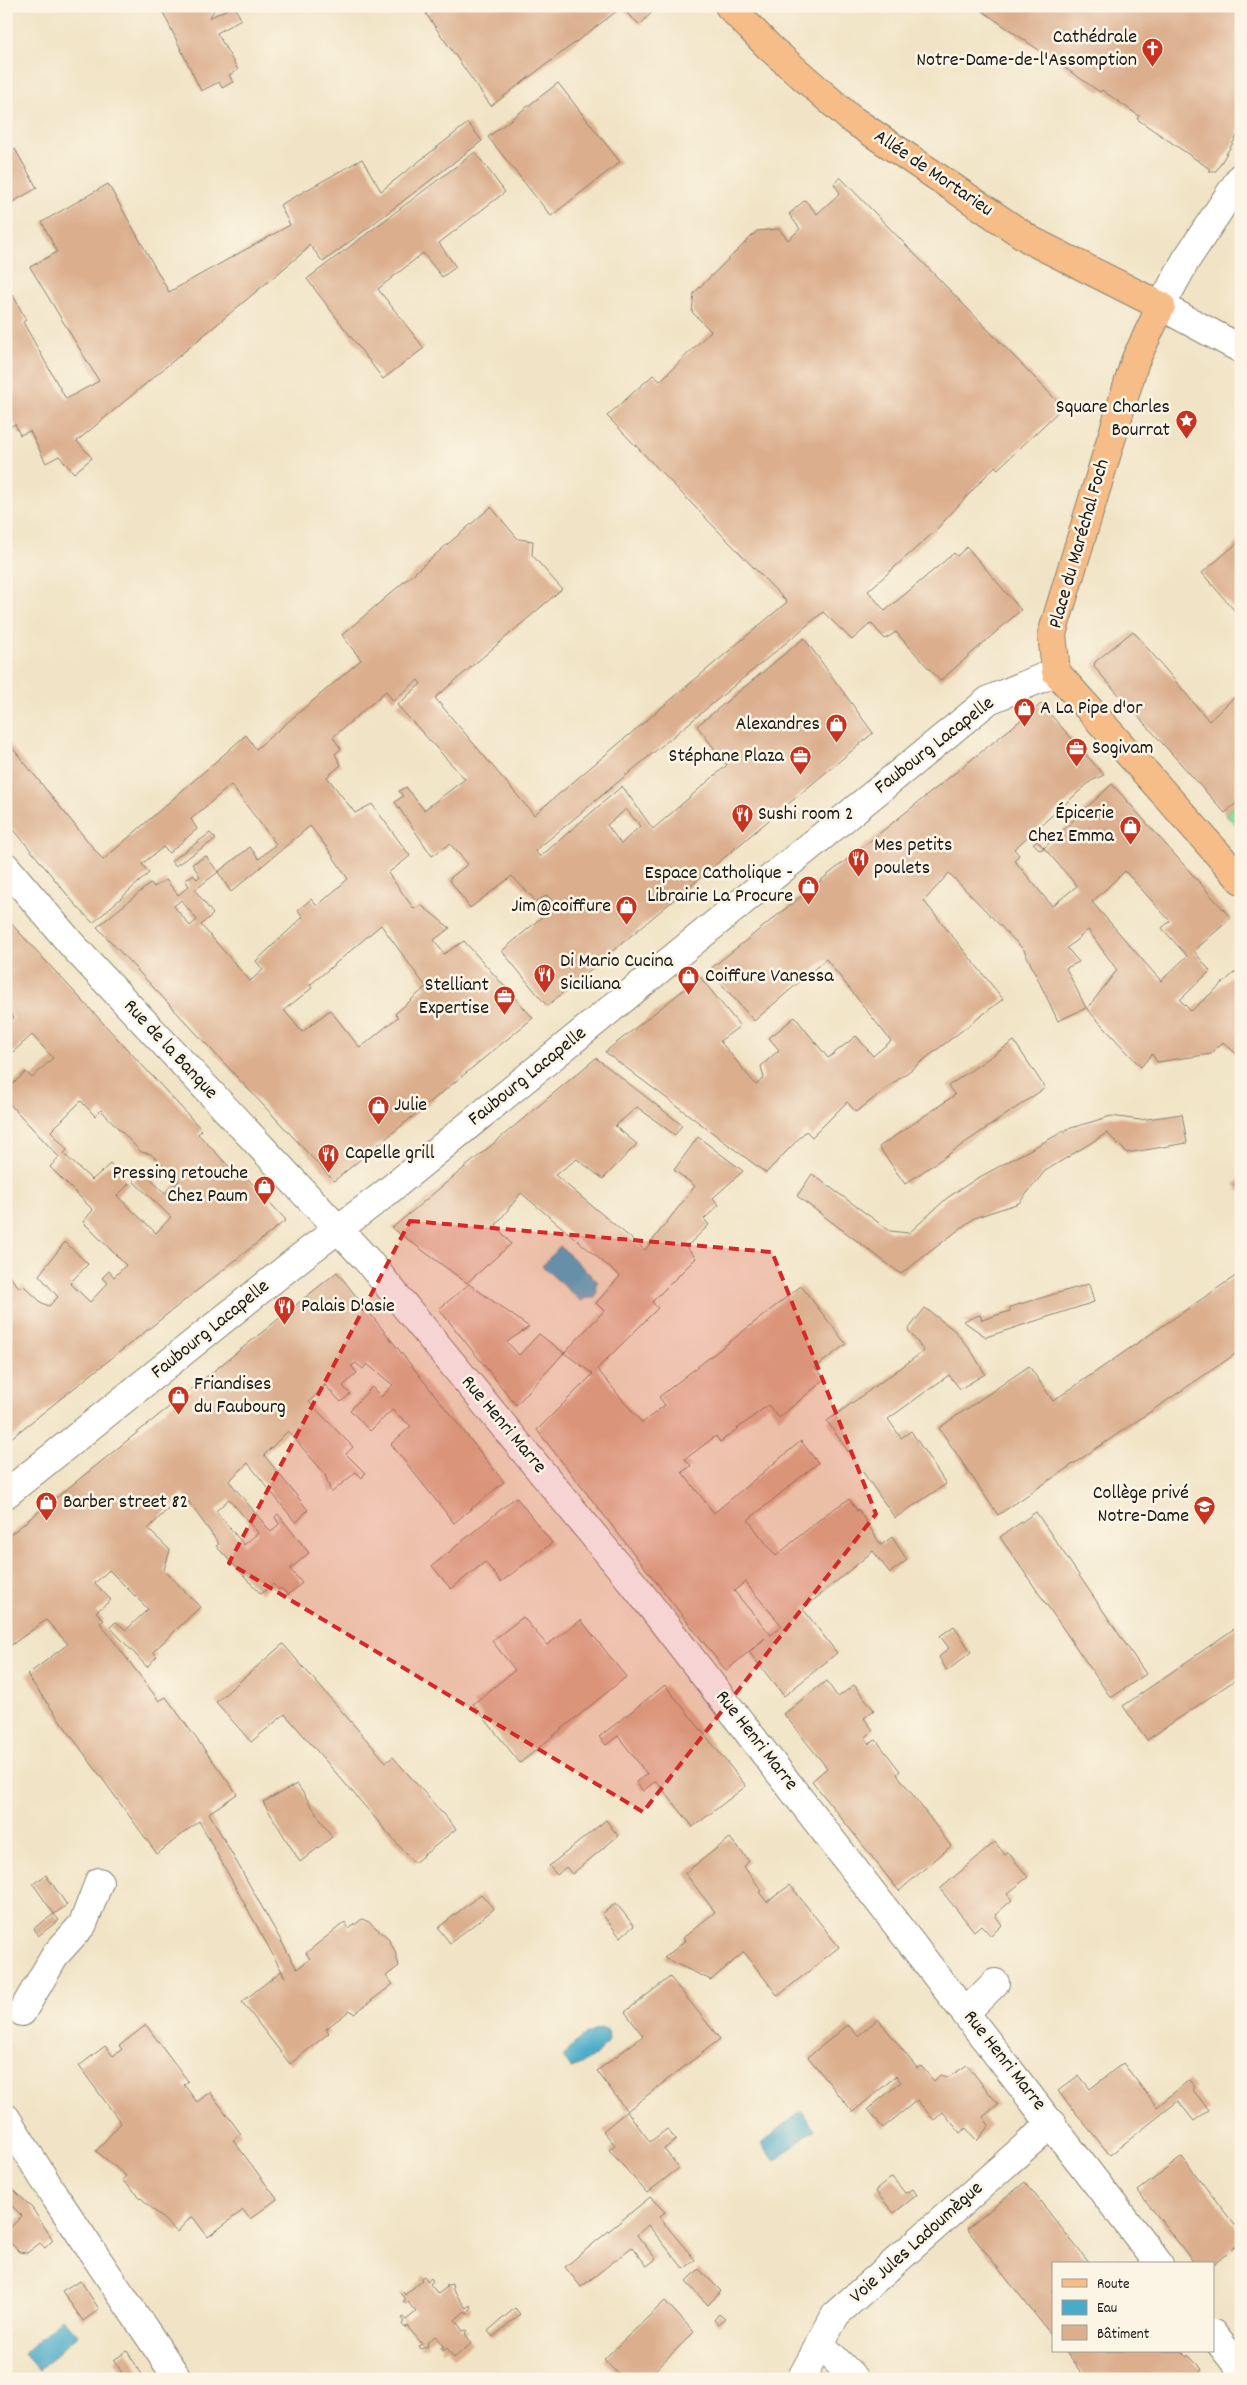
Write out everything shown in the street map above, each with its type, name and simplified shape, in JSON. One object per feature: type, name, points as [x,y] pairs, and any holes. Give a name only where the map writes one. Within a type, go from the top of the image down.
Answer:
[{"type":"main road","name":"Allée de Mortarieu","points":[[729,6],[769,47],[850,118],[1032,241],[1162,306]]},
{"type":"main road","name":"Place du Maréchal Foch","points":[[1056,672],[1052,634],[1134,360],[1162,306]]},
{"type":"main road","points":[[1056,672],[1241,880]]},
{"type":"street","points":[[1241,177],[1186,260],[1162,306],[1241,349]]},
{"type":"street","name":"Faubourg Lacapelle","points":[[6,1494],[338,1230],[989,700],[1056,672]]},
{"type":"street","name":"Rue de la Banque","points":[[6,867],[73,946],[338,1230]]},
{"type":"street","name":"Rue Henri Marre","points":[[338,1230],[367,1260],[636,1587],[1052,2123],[1157,2262]]},
{"type":"street","points":[[23,2020],[56,1954],[83,1924],[98,1882]]},
{"type":"street","points":[[966,2012],[995,1983]]},
{"type":"street","points":[[6,2118],[54,2195],[178,2379]]},
{"type":"street","name":"Voie Jules Ladoumègue","points":[[801,2379],[836,2314],[1052,2123]]},
{"type":"street","points":[[1214,2335],[1241,2370]]},
{"type":"street","points":[[820,2344],[855,2379]]},
{"type":"highlighted area","points":[[410,1221],[772,1252],[876,1514],[643,1812],[229,1563]]},
{"type":"green space","points":[[1241,799],[1241,830],[1225,813]]},
{"type":"water","points":[[560,1246],[598,1282],[595,1286],[597,1291],[595,1298],[586,1298],[581,1301],[542,1266]]},
{"type":"water","points":[[600,2028],[608,2031],[609,2040],[593,2057],[571,2068],[563,2057],[579,2040]]},
{"type":"water","points":[[801,2111],[815,2129],[775,2161],[761,2144]]},
{"type":"water","points":[[62,2318],[78,2335],[39,2370],[24,2353]]},
{"type":"building","points":[[160,6],[212,6],[214,10],[209,18],[234,6],[241,19],[217,33],[238,70],[229,75],[233,82],[222,88],[219,82],[201,91]]},
{"type":"building","points":[[437,6],[653,6],[655,9],[640,25],[621,8],[491,106],[426,14]]},
{"type":"building","name":"Cathédrale Notre-Dame-de-l'Assomption","points":[[975,6],[1241,6],[1241,125],[1237,131],[1239,133],[1216,171],[1208,171],[1210,169],[1137,119],[1139,116],[1102,90],[1100,92]]},
{"type":"building","points":[[558,83],[620,162],[551,216],[488,137]]},
{"type":"building","points":[[468,123],[482,141],[323,262],[309,244],[306,250],[77,441],[92,458],[74,473],[59,456],[46,463],[30,431],[20,435],[15,424],[6,429],[6,292],[9,296],[13,295],[26,320],[23,322],[66,399],[99,381],[30,267],[57,252],[42,222],[108,184],[169,292],[290,225],[280,205],[362,159],[381,191]]},
{"type":"building","points":[[15,149],[37,188],[6,206],[6,165],[11,162],[8,154]]},
{"type":"building","points":[[475,152],[505,192],[439,243],[456,267],[442,277],[423,253],[378,289],[424,348],[383,379],[307,279]]},
{"type":"building","points":[[840,177],[1063,407],[998,469],[995,466],[934,532],[868,591],[885,611],[954,553],[957,556],[967,547],[1021,610],[940,681],[896,632],[885,639],[871,623],[852,640],[823,612],[535,851],[540,857],[622,786],[653,829],[727,765],[697,726],[804,638],[873,733],[547,1006],[502,951],[556,905],[547,895],[537,902],[512,876],[470,908],[449,879],[468,864],[450,844],[432,856],[395,802],[403,796],[399,791],[406,787],[424,810],[465,779],[397,705],[421,684],[418,680],[393,701],[386,691],[333,737],[341,749],[335,754],[341,765],[327,777],[355,813],[372,804],[410,856],[388,873],[414,909],[421,905],[450,928],[434,940],[444,954],[464,941],[533,1018],[334,1181],[97,927],[151,883],[154,887],[166,880],[178,895],[189,886],[185,880],[193,875],[197,879],[200,876],[192,864],[206,856],[218,872],[250,847],[259,859],[276,844],[231,785],[191,819],[197,829],[169,853],[163,847],[142,864],[149,873],[93,923],[74,903],[6,820],[6,740],[103,860],[246,735],[256,749],[361,660],[342,635],[491,507],[518,539],[533,541],[532,555],[562,589],[435,698],[534,815],[787,602],[607,416],[653,375],[660,381],[711,331],[692,312],[694,293],[757,231],[779,229],[788,240],[800,229],[789,214],[805,200],[817,214],[840,193],[834,184]],"holes":[[[626,809],[640,826],[621,844],[607,825]],[[310,826],[348,879],[317,906],[311,899],[298,910],[303,917],[256,961],[263,970],[250,981],[201,925],[213,914],[195,890],[218,872],[231,892]],[[181,900],[197,920],[190,926],[174,906]],[[381,925],[426,987],[395,1014],[398,1017],[360,1048],[330,1010],[302,1032],[284,1010],[312,988],[310,985]]]},
{"type":"building","points":[[1241,540],[1241,618],[1202,573]]},
{"type":"building","points":[[1133,631],[1209,721],[1241,691],[1241,799],[1225,813],[1094,667],[1095,662]]},
{"type":"building","points":[[1041,704],[1104,775],[1091,781],[1014,849],[1019,855],[1014,860],[1052,906],[1077,886],[1044,848],[1112,784],[1231,918],[1194,951],[1210,971],[1180,1000],[1191,1011],[1241,967],[1241,1058],[1223,1042],[1211,1054],[1157,1062],[1152,1054],[1141,1067],[1087,1009],[1117,970],[1088,930],[1067,948],[1079,962],[1066,968],[1086,1008],[1058,1021],[1024,950],[949,873],[924,901],[1003,999],[856,1112],[847,1102],[812,1137],[806,1131],[766,1173],[605,1052],[700,977],[740,1026],[720,1041],[756,1085],[764,1078],[761,1066],[779,1050],[769,1038],[795,1017],[828,1058],[856,1036],[873,1056],[891,1041],[826,959],[754,1021],[709,970]],"holes":[[[1125,871],[1170,921],[1162,928],[1187,956],[1161,981],[1092,902]]]},
{"type":"building","points":[[210,833],[216,839],[175,866],[171,861]]},
{"type":"building","points":[[1037,841],[1044,848],[1040,850],[1033,843]]},
{"type":"building","points":[[6,918],[202,1130],[198,1134],[241,1179],[245,1176],[286,1220],[6,1442],[6,1304],[12,1298],[6,1292],[6,1273],[20,1288],[23,1285],[42,1303],[49,1306],[58,1297],[39,1275],[65,1242],[88,1264],[70,1283],[90,1302],[108,1283],[102,1278],[109,1271],[114,1277],[126,1265],[83,1222],[93,1210],[50,1167],[59,1157],[6,1100],[6,1090],[26,1072],[32,1078],[53,1058],[32,1035],[6,1058],[6,1025],[14,1018],[6,1008]],"holes":[[[81,1101],[95,1116],[101,1110],[141,1152],[151,1154],[179,1181],[165,1194],[144,1171],[133,1181],[171,1217],[156,1233],[117,1196],[129,1184],[110,1164],[92,1180],[64,1154],[67,1150],[51,1131]]]},
{"type":"building","points":[[1014,1041],[1045,1088],[905,1184],[879,1147],[955,1095],[948,1086]]},
{"type":"building","points":[[596,1058],[682,1125],[675,1135],[637,1107],[615,1126],[637,1144],[603,1179],[577,1159],[555,1175],[645,1250],[695,1186],[674,1170],[698,1137],[743,1171],[713,1198],[719,1205],[704,1219],[709,1225],[686,1247],[696,1258],[652,1302],[658,1308],[597,1369],[642,1423],[665,1405],[659,1397],[801,1286],[846,1344],[815,1368],[825,1379],[779,1418],[768,1405],[720,1442],[716,1436],[685,1459],[691,1466],[682,1472],[714,1513],[801,1441],[818,1463],[748,1520],[776,1556],[826,1514],[849,1499],[857,1511],[858,1509],[881,1545],[892,1537],[907,1560],[890,1573],[873,1551],[803,1609],[837,1653],[784,1696],[749,1652],[765,1638],[726,1671],[537,1430],[593,1374],[564,1353],[604,1311],[596,1303],[620,1276],[521,1193],[496,1225],[511,1244],[467,1283],[392,1228]],"holes":[[[745,1582],[782,1626],[771,1635],[734,1591]]]},
{"type":"building","points":[[1182,1114],[1187,1143],[1127,1153],[1107,1133],[1045,1171],[1019,1203],[974,1218],[901,1274],[797,1196],[812,1174],[890,1231],[909,1233],[947,1198],[976,1179],[1068,1129],[1111,1116],[1140,1120]]},
{"type":"building","points":[[1241,1178],[1241,1193],[1234,1184]]},
{"type":"building","points":[[337,1272],[504,1482],[454,1523],[391,1444],[411,1426],[392,1410],[370,1431],[350,1410],[372,1387],[381,1397],[393,1385],[367,1364],[363,1369],[356,1363],[351,1366],[357,1373],[343,1386],[350,1394],[341,1402],[325,1385],[309,1402],[353,1447],[346,1454],[365,1473],[362,1478],[356,1472],[331,1493],[325,1474],[288,1431],[264,1455],[308,1510],[296,1523],[248,1463],[229,1481],[271,1532],[279,1524],[275,1517],[278,1514],[309,1553],[290,1569],[302,1583],[288,1595],[281,1588],[279,1590],[273,1584],[261,1594],[216,1546],[219,1544],[183,1494],[148,1529],[170,1550],[164,1570],[200,1607],[153,1652],[157,1656],[147,1667],[110,1627],[116,1622],[126,1630],[148,1609],[109,1570],[95,1583],[111,1600],[96,1612],[104,1620],[100,1623],[159,1701],[166,1697],[237,1794],[209,1813],[297,1969],[310,1959],[306,1953],[345,1922],[349,1929],[362,1919],[369,1922],[387,1937],[395,1951],[399,1966],[386,1976],[393,1984],[354,2014],[350,2010],[326,2029],[329,2033],[290,2064],[242,2002],[281,1971],[285,1977],[199,1821],[157,1854],[27,1675],[68,1644],[46,1620],[6,1649],[6,1538]],"holes":[[[229,1499],[258,1533],[244,1545],[216,1511]]]},
{"type":"building","points":[[1237,1275],[1241,1280],[1241,1359],[1237,1353],[998,1515],[939,1428],[1029,1366],[1053,1401]]},
{"type":"building","points":[[469,1284],[529,1327],[507,1342],[519,1355],[539,1334],[564,1353],[516,1405],[439,1309]]},
{"type":"building","points":[[1089,1284],[1094,1302],[986,1337],[963,1321],[980,1315],[982,1320],[1010,1311],[1010,1307]]},
{"type":"building","points":[[925,1308],[954,1330],[972,1352],[985,1374],[960,1389],[949,1375],[888,1419],[901,1438],[911,1431],[946,1484],[895,1518],[827,1421],[924,1351],[908,1330]]},
{"type":"building","points":[[516,1497],[552,1543],[501,1582],[485,1562],[451,1589],[432,1566]]},
{"type":"building","points":[[1036,1512],[1146,1674],[1111,1698],[1000,1537]]},
{"type":"building","points":[[523,1617],[547,1645],[581,1620],[626,1677],[520,1763],[473,1704],[515,1670],[492,1641]]},
{"type":"building","points":[[1241,1624],[1241,1676],[1147,1740],[1123,1706]]},
{"type":"building","points":[[954,1626],[971,1652],[947,1671],[939,1657],[949,1648],[940,1636]]},
{"type":"building","points":[[283,1644],[386,1762],[393,1757],[456,1829],[414,1863],[285,1714],[251,1742],[216,1702]]},
{"type":"building","points":[[826,1681],[838,1697],[854,1685],[874,1710],[864,1718],[873,1730],[865,1738],[869,1744],[876,1740],[900,1771],[897,1774],[951,1846],[899,1891],[812,1781],[827,1768],[784,1714]]},
{"type":"building","points":[[665,1685],[746,1786],[693,1827],[656,1781],[643,1791],[636,1782],[647,1774],[618,1736],[606,1745],[599,1737]]},
{"type":"building","points":[[297,1784],[332,1837],[300,1862],[263,1802]]},
{"type":"building","points":[[606,1820],[618,1836],[572,1874],[566,1867],[557,1875],[549,1866]]},
{"type":"building","points":[[730,1838],[749,1861],[744,1867],[762,1891],[759,1892],[767,1902],[790,1885],[839,1947],[778,1996],[744,1952],[711,1980],[664,1958],[685,1941],[683,1938],[715,1912],[685,1873]]},
{"type":"building","points":[[995,1842],[1005,1855],[1008,1852],[1028,1877],[1007,1894],[1012,1900],[995,1915],[1002,1925],[991,1936],[981,1925],[974,1931],[940,1889]]},
{"type":"building","points":[[46,1875],[67,1905],[54,1914],[33,1884]]},
{"type":"building","points":[[481,1894],[494,1909],[450,1943],[438,1928]]},
{"type":"building","points":[[616,1903],[634,1926],[620,1937],[602,1914]]},
{"type":"building","points":[[54,1914],[59,1920],[38,1936],[34,1928]]},
{"type":"building","points":[[670,1977],[720,2039],[627,2111],[597,2071],[643,2036],[625,2012]]},
{"type":"building","points":[[878,2019],[917,2068],[921,2066],[934,2081],[940,2075],[949,2077],[967,2065],[998,2104],[983,2117],[989,2125],[977,2141],[966,2128],[960,2133],[943,2112],[934,2120],[917,2100],[883,2128],[868,2109],[901,2082],[896,2076],[853,2112],[808,2057],[848,2025],[858,2036]]},
{"type":"building","points":[[146,2025],[188,2081],[184,2085],[197,2102],[210,2092],[241,2134],[233,2140],[277,2199],[250,2219],[243,2210],[208,2237],[192,2216],[177,2232],[122,2180],[126,2176],[96,2151],[121,2123],[79,2066],[105,2046],[113,2056],[122,2049],[119,2046]]},
{"type":"building","points":[[1123,2063],[1157,2107],[1189,2080],[1195,2087],[1193,2090],[1209,2110],[1194,2121],[1178,2101],[1110,2155],[1058,2091],[1079,2075],[1090,2089]]},
{"type":"building","points":[[627,2111],[650,2142],[667,2129],[676,2140],[664,2149],[679,2168],[647,2193],[609,2150],[615,2145],[603,2131]]},
{"type":"building","points":[[1182,2157],[1241,2233],[1241,2242],[1214,2264],[1214,2262],[1193,2262],[1138,2191]]},
{"type":"building","points":[[892,2177],[905,2193],[913,2189],[917,2195],[894,2213],[875,2191]]},
{"type":"building","points":[[6,2182],[32,2208],[53,2240],[45,2248],[40,2243],[27,2253],[19,2252],[6,2238],[6,2232],[22,2216],[6,2200]]},
{"type":"building","points":[[1025,2182],[1088,2262],[1052,2262],[1052,2336],[967,2229]]},
{"type":"building","points":[[650,2197],[665,2212],[659,2217],[695,2260],[684,2269],[648,2225],[637,2235],[656,2259],[647,2266],[632,2247],[581,2287],[565,2267]]},
{"type":"building","points":[[699,2269],[721,2291],[708,2305],[686,2282]]},
{"type":"building","points":[[424,2276],[428,2281],[431,2278],[433,2281],[430,2284],[438,2294],[447,2287],[445,2286],[452,2284],[453,2290],[466,2308],[470,2305],[471,2308],[468,2314],[465,2311],[455,2320],[463,2331],[468,2331],[465,2334],[472,2343],[454,2358],[447,2348],[443,2351],[441,2348],[444,2347],[435,2336],[427,2343],[428,2346],[421,2349],[419,2346],[422,2344],[407,2326],[405,2328],[402,2324],[404,2322],[402,2318],[404,2317],[406,2320],[416,2312],[408,2302],[405,2304],[403,2301],[406,2300],[400,2293],[403,2292],[405,2295]]},
{"type":"building","points":[[80,2280],[99,2309],[83,2321],[62,2291]]},
{"type":"building","points":[[665,2301],[694,2332],[646,2379],[622,2379],[604,2359]]},
{"type":"building","points":[[515,2308],[520,2314],[493,2337],[488,2331]]},
{"type":"building","points":[[719,2314],[725,2319],[718,2325],[714,2320]]},
{"type":"building","points":[[127,2351],[145,2379],[126,2379],[114,2360]]},
{"type":"building","points":[[1066,2352],[1182,2352],[1187,2357],[1188,2355],[1202,2369],[1194,2379],[1086,2379]]},
{"type":"place","name":"Cathédrale Notre-Dame-de-l'Assomption","points":[[1153,68]]},
{"type":"place","name":"Square Charles Bourrat","points":[[1186,439]]},
{"type":"place","name":"A La Pipe d'or","points":[[1024,728]]},
{"type":"place","name":"Alexandres","points":[[836,744]]},
{"type":"place","name":"Sogivam","points":[[1076,768]]},
{"type":"place","name":"Stéphane Plaza","points":[[800,776]]},
{"type":"place","name":"Sushi room 2","points":[[742,834]]},
{"type":"place","name":"Épicerie Chez Emma","points":[[1130,845]]},
{"type":"place","name":"Mes petits poulets","points":[[858,877]]},
{"type":"place","name":"Espace Catholique - Librairie La Procure","points":[[809,905]]},
{"type":"place","name":"Jim@coiffure","points":[[627,926]]},
{"type":"place","name":"Di Mario Cucina Siciliana","points":[[544,993]]},
{"type":"place","name":"Coiffure Vanessa","points":[[689,996]]},
{"type":"place","name":"Stelliant Expertise","points":[[505,1016]]},
{"type":"place","name":"Julie","points":[[378,1125]]},
{"type":"place","name":"Capelle grill","points":[[329,1173]]},
{"type":"place","name":"Pressing retouche Chez Paum","points":[[264,1205]]},
{"type":"place","name":"Palais D'asie","points":[[285,1326]]},
{"type":"place","name":"Friandises du Faubourg","points":[[178,1416]]},
{"type":"place","name":"Barber street 82","points":[[47,1522]]},
{"type":"place","name":"Collège privé Notre-Dame","points":[[1205,1525]]}]
